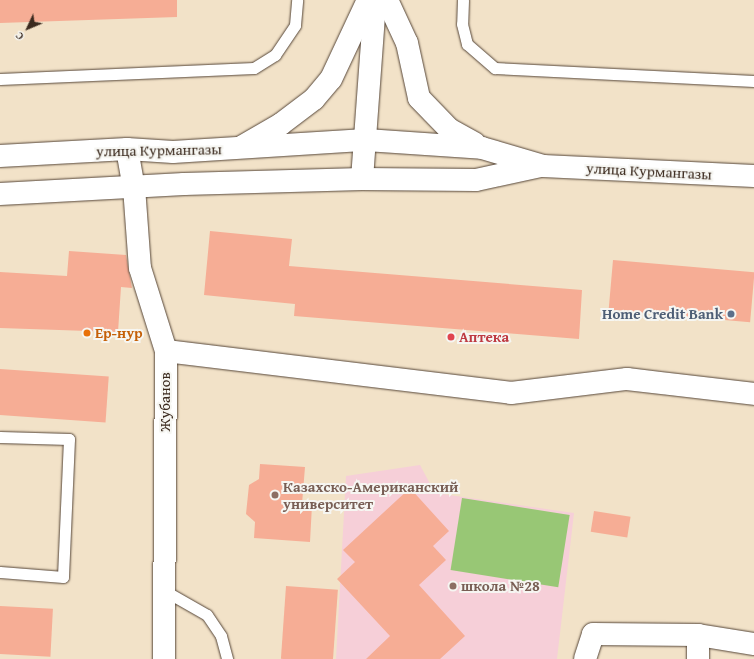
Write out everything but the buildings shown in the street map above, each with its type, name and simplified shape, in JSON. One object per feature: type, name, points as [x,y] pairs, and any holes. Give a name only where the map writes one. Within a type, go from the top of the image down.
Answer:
[{"type":"main road","points":[[239,148],[281,124],[314,100],[331,79],[368,0]]},
{"type":"main road","points":[[362,179],[375,0]]},
{"type":"main road","points":[[387,0],[408,43],[419,98],[449,129],[482,148]]},
{"type":"main road","name":"улица Курмангазы","points":[[0,156],[127,149],[174,152],[366,140],[482,148],[543,166],[754,176]]},
{"type":"main road","name":"Жубанов","points":[[127,149],[134,187],[140,268],[166,351],[164,659]]},
{"type":"main road","name":"улица Курмангазы","points":[[0,194],[134,187],[362,179],[476,180],[543,166]]},
{"type":"main road","points":[[166,351],[511,393],[627,379],[754,394]]},
{"type":"main road","points":[[584,659],[593,634],[698,635],[754,644]]},
{"type":"main road","points":[[698,635],[698,659]]},
{"type":"lane","points":[[0,79],[254,68],[275,56],[295,25],[297,0]]},
{"type":"lane","points":[[463,0],[462,24],[467,44],[495,68],[754,81]]},
{"type":"lane","points":[[0,437],[68,439],[63,577],[0,572]]},
{"type":"lane","points":[[165,591],[207,615],[221,636],[227,659]]},
{"type":"shaded area","name":"школа №28","points":[[420,465],[435,493],[574,513],[557,659],[336,659],[346,476]]},
{"type":"green space","points":[[462,498],[570,515],[558,587],[451,570]]},
{"type":"place","name":"Home Credit Bank","points":[[731,314]]},
{"type":"place","name":"Ер-нур","points":[[87,333]]},
{"type":"place","name":"Аптека","points":[[451,337]]},
{"type":"place","name":"Казахско-Американский университет","points":[[275,495]]},
{"type":"place","name":"школа №28","points":[[453,586]]}]
